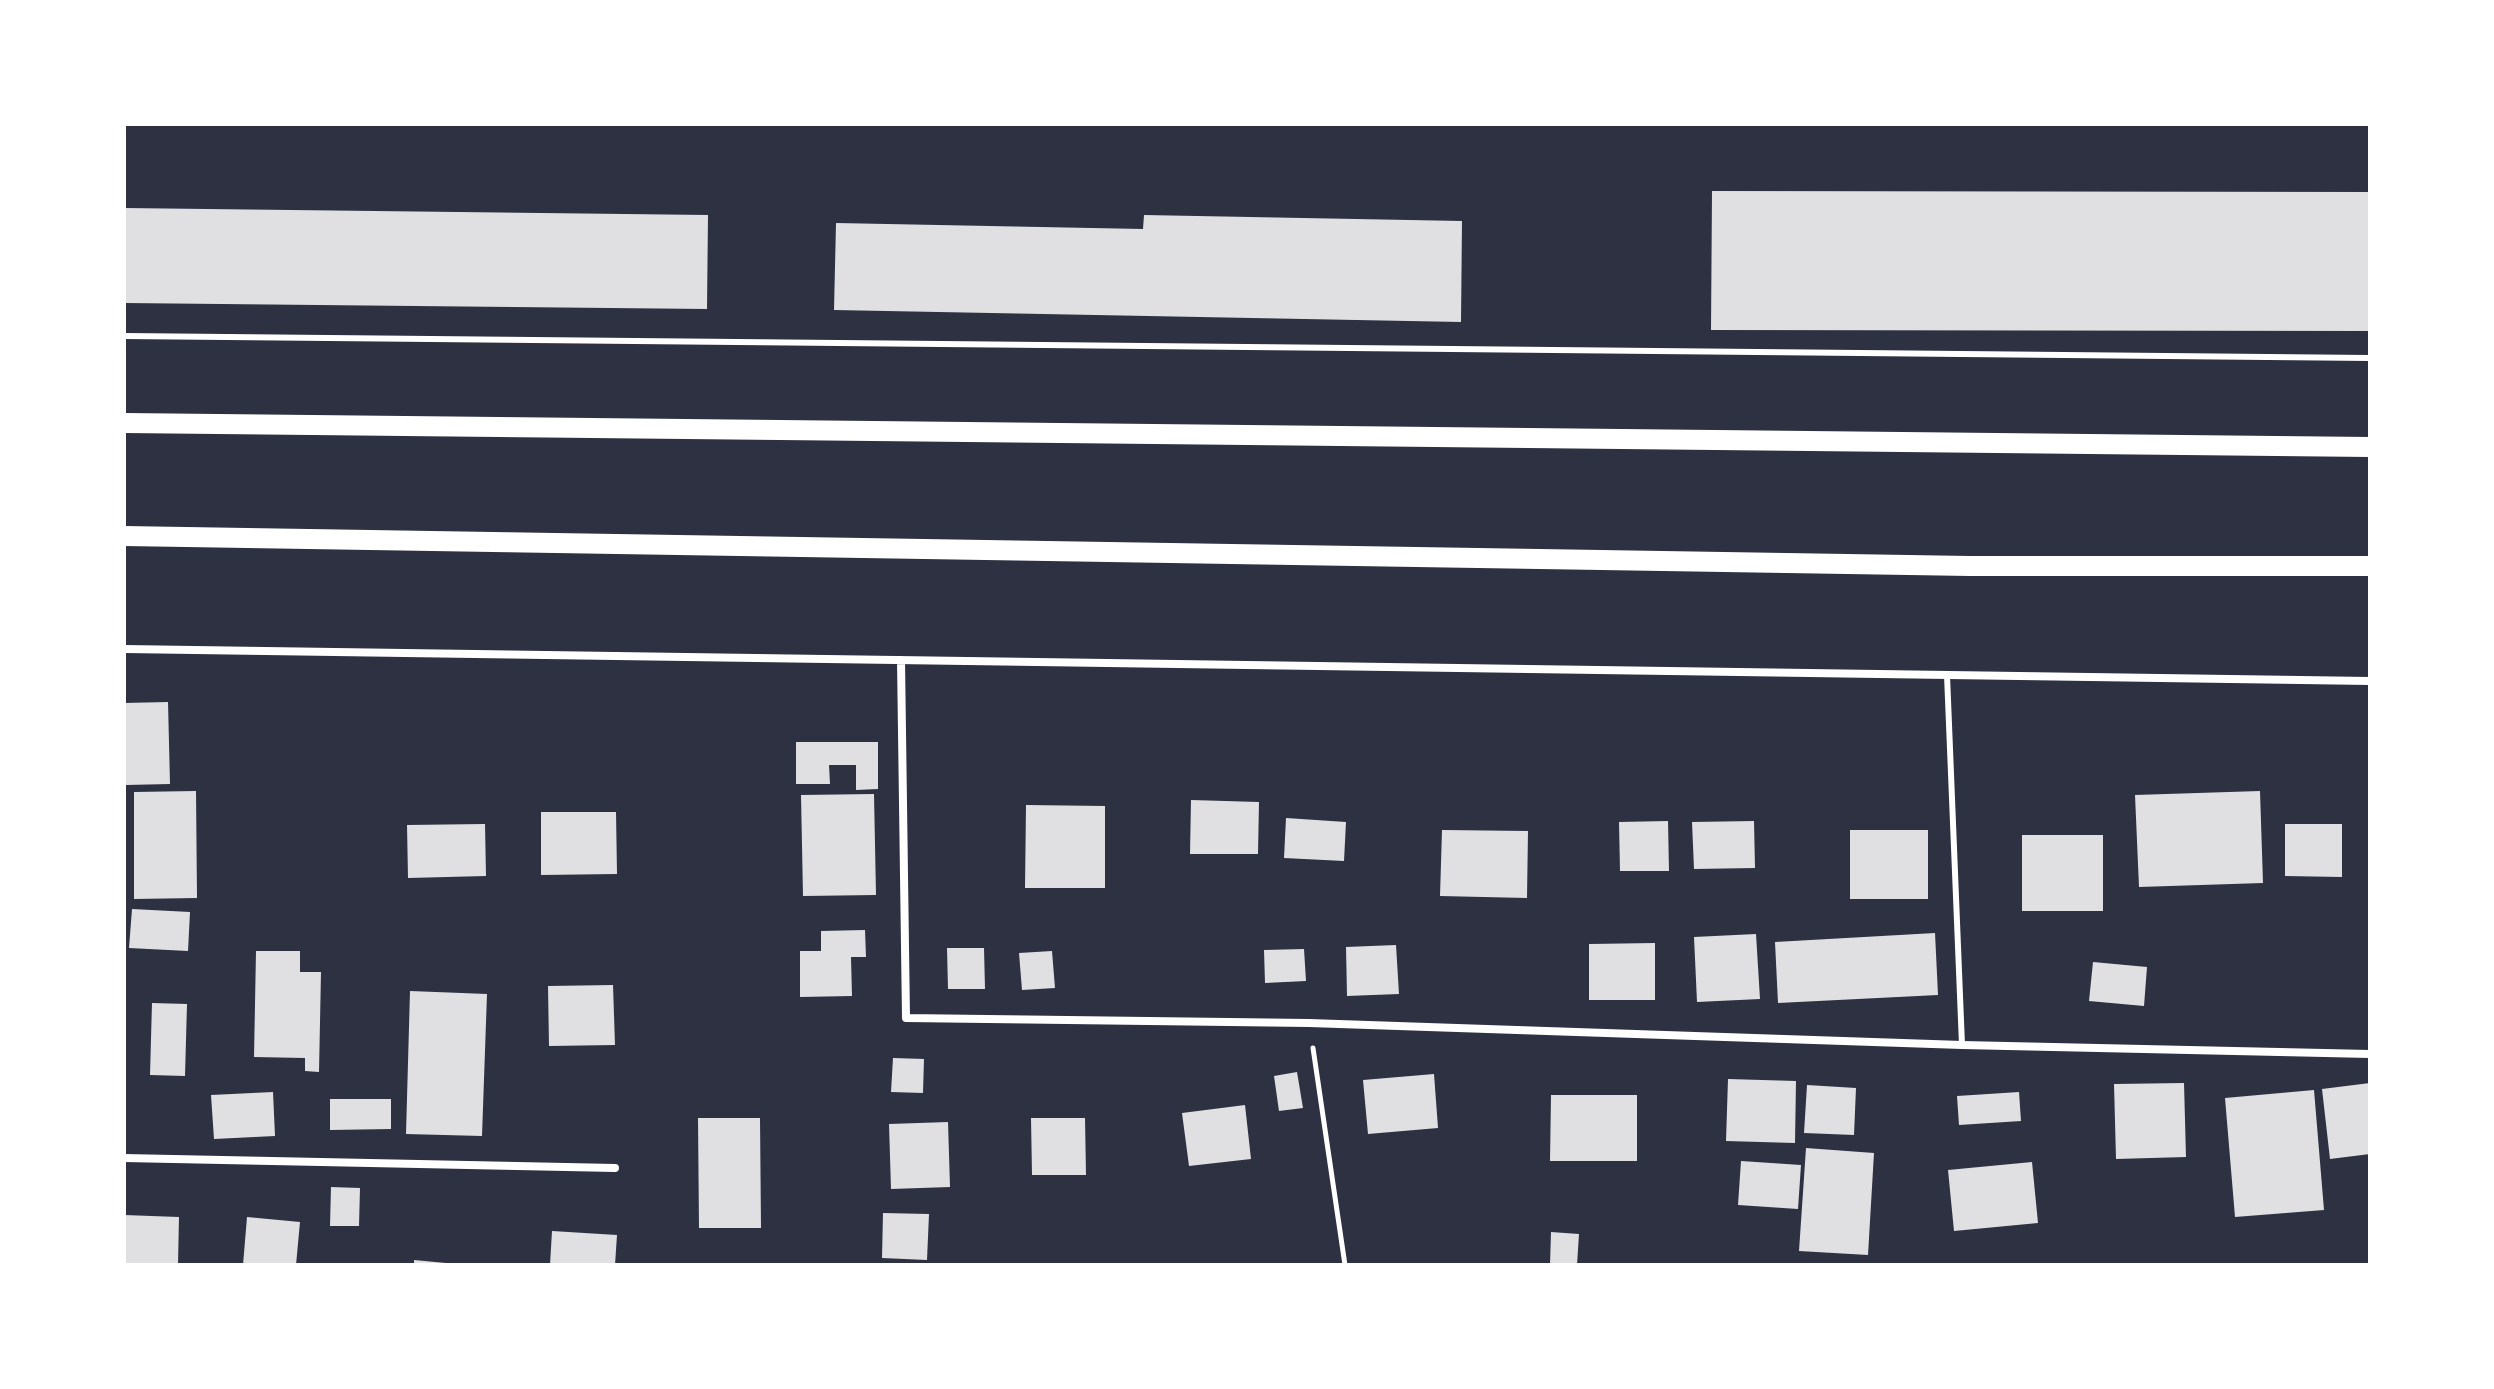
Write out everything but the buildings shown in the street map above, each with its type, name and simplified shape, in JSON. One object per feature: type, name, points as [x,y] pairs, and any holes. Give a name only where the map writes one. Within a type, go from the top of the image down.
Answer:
[{"type":"main road","points":[[124,423],[2370,447]]},
{"type":"main road","points":[[124,536],[1922,566],[2370,566]]},
{"type":"street","points":[[124,649],[2370,681]]},
{"type":"street","points":[[901,660],[906,1018],[1309,1023],[1962,1045],[2370,1054]]},
{"type":"street","points":[[124,1158],[615,1168]]},
{"type":"lane","points":[[124,336],[2370,358]]},
{"type":"lane","points":[[1947,675],[1962,1045]]},
{"type":"path","points":[[1309,1023],[1345,1265]]}]
